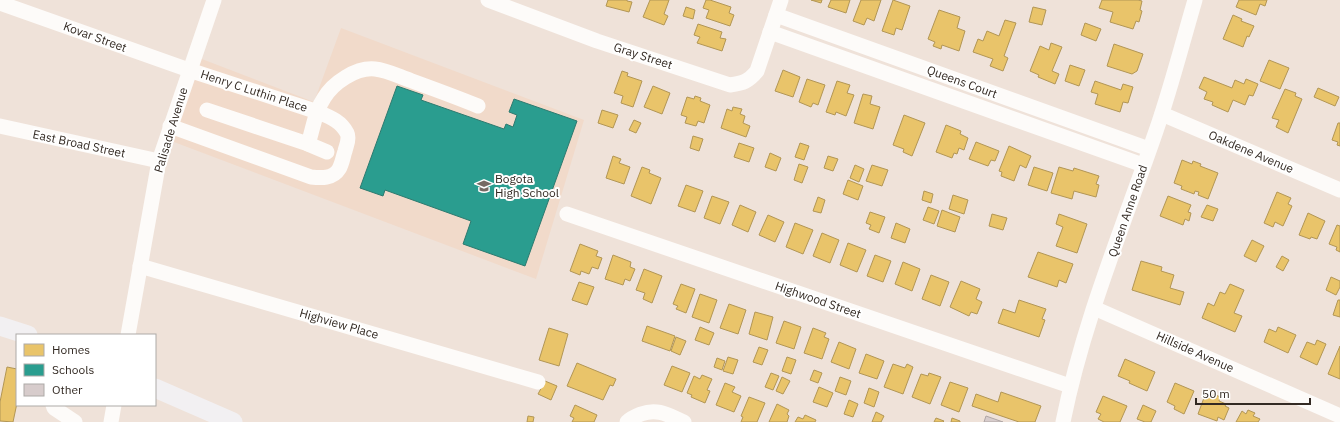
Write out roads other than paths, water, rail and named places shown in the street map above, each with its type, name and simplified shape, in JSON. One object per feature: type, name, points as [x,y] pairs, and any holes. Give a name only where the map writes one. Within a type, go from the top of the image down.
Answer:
[{"type":"main road","points":[[0,326],[25,334]]},
{"type":"main road","points":[[156,388],[232,422]]},
{"type":"street","name":"Palisade Avenue","points":[[128,334],[159,161],[214,0]]},
{"type":"street","name":"Gray Street","points":[[488,0],[597,41],[730,84],[742,83],[751,78],[757,71],[781,0]]},
{"type":"street","name":"Queen Anne Road","points":[[1063,422],[1070,386],[1094,308],[1162,114],[1195,0]]},
{"type":"street","name":"Kovar Street","points":[[0,3],[189,70]]},
{"type":"street","name":"Queens Court","points":[[776,15],[1149,149]]},
{"type":"street","name":"Queens Court","points":[[770,32],[1143,165]]},
{"type":"street","points":[[896,76],[902,60]]},
{"type":"street","points":[[308,144],[324,98],[334,86],[351,74],[364,70],[374,69],[396,75],[478,106]]},
{"type":"street","name":"Henry C Luthin Place","points":[[170,126],[311,177],[321,178],[330,176],[339,170],[348,142],[348,135],[336,120],[318,112],[189,70]]},
{"type":"street","points":[[1013,118],[1018,102]]},
{"type":"street","points":[[207,110],[308,144],[327,152]]},
{"type":"street","name":"Oakdene Avenue","points":[[1162,114],[1340,190]]},
{"type":"street","name":"East Broad Street","points":[[0,126],[159,161]]},
{"type":"street","name":"Highwood Street","points":[[567,214],[1070,386]]},
{"type":"street","name":"Highview Place","points":[[140,266],[538,382]]},
{"type":"street","name":"Hillside Avenue","points":[[1094,308],[1340,416]]},
{"type":"street","points":[[53,406],[54,408],[75,422]]},
{"type":"street","points":[[111,422],[114,406]]},
{"type":"street","points":[[627,422],[634,416],[652,411],[659,411],[684,422]]},
{"type":"place","name":"Bogota High School","points":[[484,186]]}]
